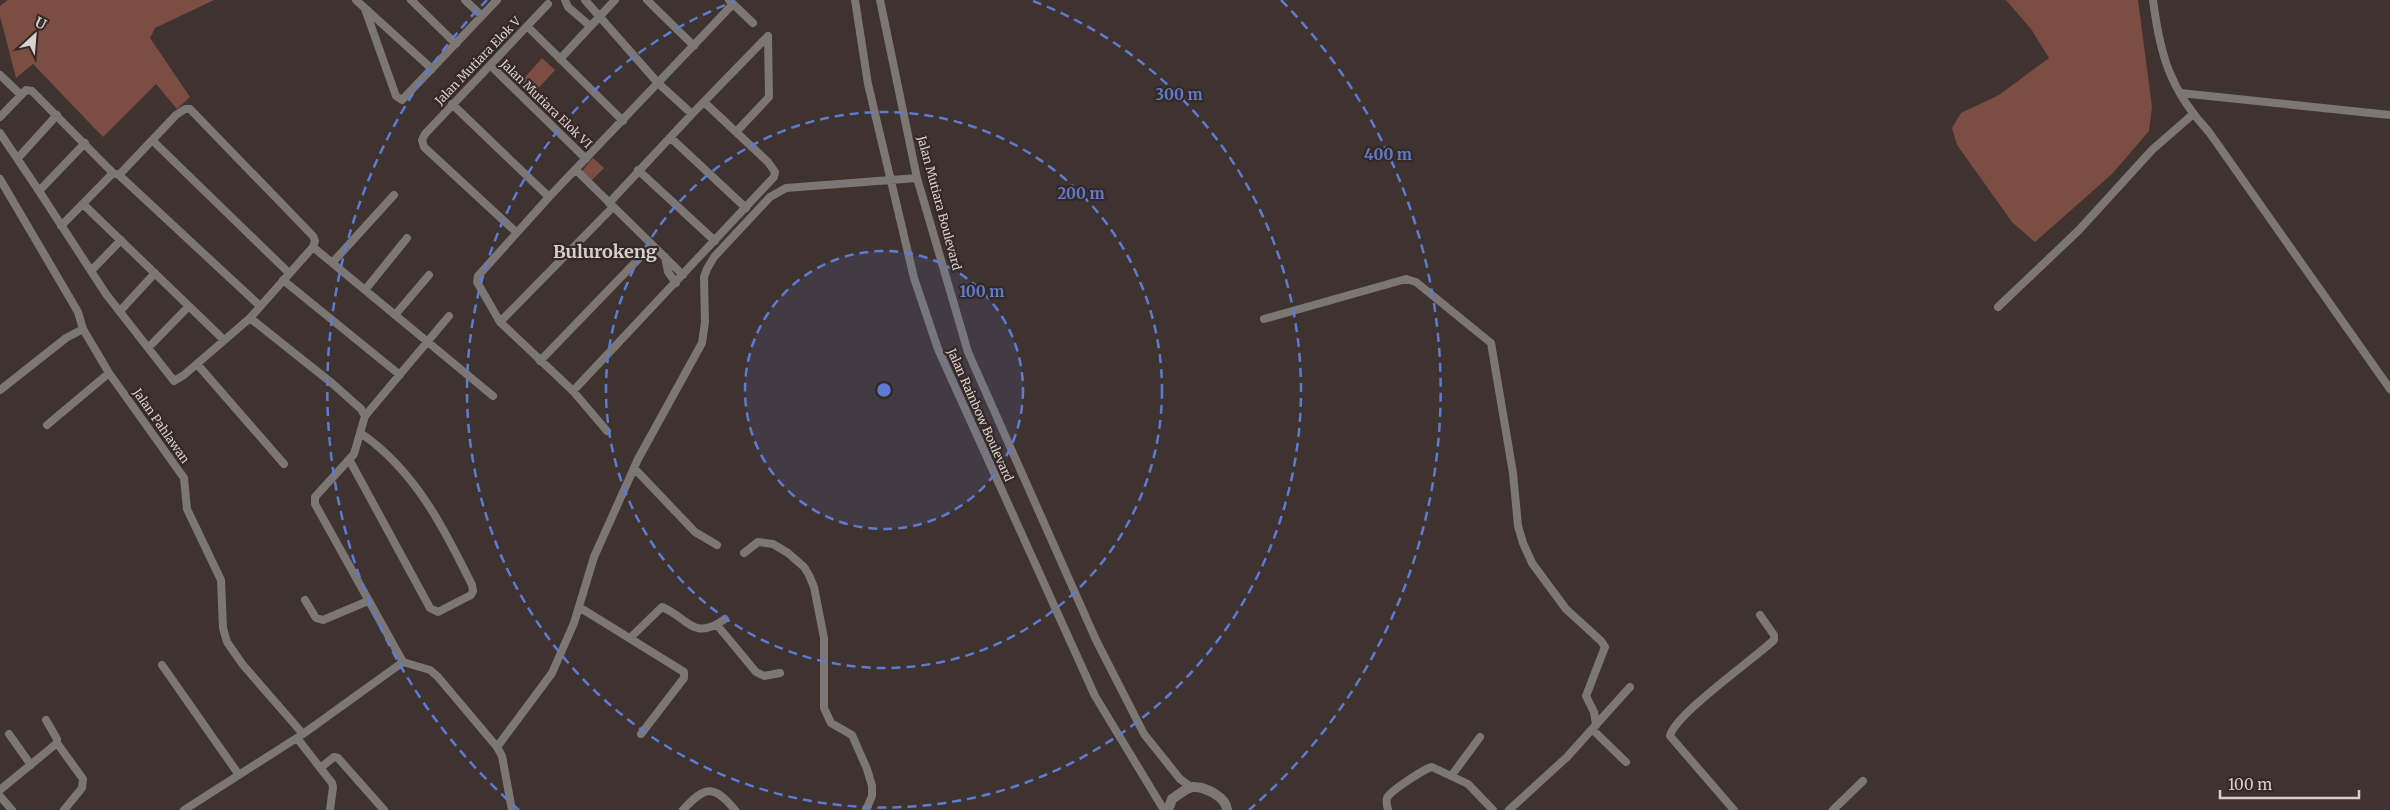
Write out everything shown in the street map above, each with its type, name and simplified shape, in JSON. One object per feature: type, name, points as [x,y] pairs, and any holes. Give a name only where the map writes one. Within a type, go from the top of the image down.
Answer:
[{"type":"street","points":[[356,0],[432,69]]},
{"type":"street","points":[[411,0],[456,44]]},
{"type":"street","points":[[465,0],[482,16]]},
{"type":"street","points":[[365,9],[398,98],[404,98],[497,0]]},
{"type":"street","points":[[565,0],[568,7],[590,26]]},
{"type":"street","points":[[585,0],[658,83],[692,114]]},
{"type":"street","points":[[560,59],[615,0]]},
{"type":"street","points":[[647,0],[694,46]]},
{"type":"street","name":"Jalan Rainbow Boulevard","points":[[855,0],[868,84],[914,278],[938,349],[1095,696],[1164,810]]},
{"type":"street","name":"Jalan Mutiara Boulevard","points":[[880,0],[917,178],[968,352]]},
{"type":"street","points":[[2153,0],[2158,38],[2166,67],[2192,114],[2209,132],[2390,389]]},
{"type":"street","points":[[607,430],[573,391],[500,322],[477,280],[480,273],[516,232],[694,46],[731,2],[753,23]]},
{"type":"street","name":"Jalan Mutiara Elok V","points":[[516,232],[424,147],[422,140],[425,134],[452,104],[548,4]]},
{"type":"street","points":[[527,26],[623,121]]},
{"type":"street","points":[[500,322],[611,205],[638,170],[768,36],[769,97],[736,132]]},
{"type":"street","name":"Jalan Mutiara Elok VI","points":[[490,65],[586,158]]},
{"type":"street","points":[[0,75],[21,95]]},
{"type":"street","points":[[0,117],[26,90],[32,91],[116,174],[260,306]]},
{"type":"street","points":[[2180,93],[2390,115]]},
{"type":"street","points":[[573,391],[774,177],[775,172],[768,162],[704,102]]},
{"type":"street","points":[[452,104],[549,196]]},
{"type":"street","points":[[0,133],[18,158],[61,226],[91,271],[174,381],[197,364],[250,318],[313,247],[315,240],[190,109],[185,109],[176,115],[61,226]]},
{"type":"street","points":[[1998,307],[2079,230],[2152,150],[2192,114]]},
{"type":"street","points":[[18,158],[57,116]]},
{"type":"street","points":[[671,138],[746,208]]},
{"type":"street","points":[[152,140],[289,273]]},
{"type":"street","points":[[39,191],[85,143]]},
{"type":"street","points":[[576,170],[683,275]]},
{"type":"street","points":[[638,170],[715,241]]},
{"type":"street","points":[[497,747],[552,673],[579,607],[594,557],[634,468],[702,343],[705,322],[704,277],[714,257],[770,197],[786,188],[917,178]]},
{"type":"street","name":"Jalan Pahlawan","points":[[0,179],[78,312],[83,329],[110,373],[184,478],[187,509],[221,580],[223,628],[227,642],[300,736],[333,787],[330,810]]},
{"type":"street","points":[[333,262],[394,196]]},
{"type":"street","points":[[82,204],[224,340]]},
{"type":"street","points":[[365,290],[407,238]]},
{"type":"street","points":[[91,271],[121,240]]},
{"type":"street","points":[[540,361],[652,245]]},
{"type":"street","points":[[313,247],[493,396]]},
{"type":"street","points":[[665,257],[668,272],[676,283]]},
{"type":"street","points":[[120,311],[155,274]]},
{"type":"street","points":[[395,315],[429,275]]},
{"type":"street","points":[[1264,318],[1406,279],[1416,282],[1491,343],[1513,473],[1517,520],[1523,543],[1532,563],[1566,609],[1601,640],[1604,647],[1586,696],[1594,712],[1594,727],[1626,762]]},
{"type":"street","points":[[282,280],[400,375]]},
{"type":"street","points":[[148,348],[189,306]]},
{"type":"street","points":[[449,316],[365,416],[362,434],[350,461],[318,492],[314,500],[403,662],[430,670],[497,747],[502,756],[512,810]]},
{"type":"street","points":[[250,318],[333,384],[361,408],[365,416]]},
{"type":"street","points":[[0,390],[66,338],[83,329]]},
{"type":"street","name":"Jalan Rainbow Boulevard","points":[[968,352],[1096,640],[1144,734],[1180,779],[1191,787]]},
{"type":"street","points":[[197,364],[284,464]]},
{"type":"street","points":[[47,425],[110,373]]},
{"type":"street","points":[[350,461],[430,608],[438,612],[470,595],[473,591],[472,585],[440,521],[426,500],[388,454],[362,434]]},
{"type":"street","points":[[634,468],[695,532],[717,545]]},
{"type":"street","points":[[744,553],[758,542],[768,542],[797,559],[809,574],[814,587],[824,638],[824,708],[831,723],[852,736],[867,770],[872,791],[866,810]]},
{"type":"street","points":[[305,600],[316,618],[324,620],[368,601]]},
{"type":"street","points":[[579,607],[680,669],[684,675],[641,734]]},
{"type":"street","points":[[630,638],[662,607],[698,629],[706,629],[724,619]]},
{"type":"street","points":[[1734,810],[1670,736],[1672,729],[1690,711],[1774,640],[1774,635],[1760,615]]},
{"type":"street","points":[[717,624],[756,672],[764,676],[780,673]]},
{"type":"street","points":[[184,810],[300,736],[403,662]]},
{"type":"street","points":[[162,666],[239,775]]},
{"type":"street","points":[[1509,810],[1568,757],[1630,687]]},
{"type":"street","points":[[46,720],[58,744],[83,779],[82,788],[64,810]]},
{"type":"street","points":[[9,734],[31,765]]},
{"type":"street","points":[[1452,775],[1480,737]]},
{"type":"street","points":[[0,790],[58,744]]},
{"type":"street","points":[[320,768],[334,757],[338,758],[382,808]]},
{"type":"street","points":[[1388,810],[1387,802],[1389,795],[1423,771],[1432,767],[1452,775],[1475,789],[1493,810]]},
{"type":"street","points":[[1833,810],[1863,781]]},
{"type":"street","points":[[1168,810],[1172,800],[1191,787],[1201,788],[1220,797],[1227,806],[1227,810]]},
{"type":"street","points":[[683,810],[699,793],[707,791],[720,796],[735,810]]},
{"type":"street","points":[[0,796],[12,810]]},
{"type":"street","points":[[372,810],[382,808]]},
{"type":"shaded area","points":[[8,0],[214,0],[155,28],[150,38],[190,97],[177,109],[156,84],[103,137],[33,64],[16,78],[0,16],[0,6]]},
{"type":"shaded area","points":[[2006,0],[2138,0],[2152,107],[2149,131],[2112,174],[2035,242],[2012,222],[1957,145],[1952,128],[1961,113],[1999,95],[2049,58],[2031,29]]},
{"type":"shaded area","points":[[542,58],[555,70],[532,95],[519,84]]},
{"type":"shaded area","points":[[593,158],[604,168],[592,180],[582,171]]},
{"type":"district","name":"Bulurokeng","points":[[605,252]]}]
